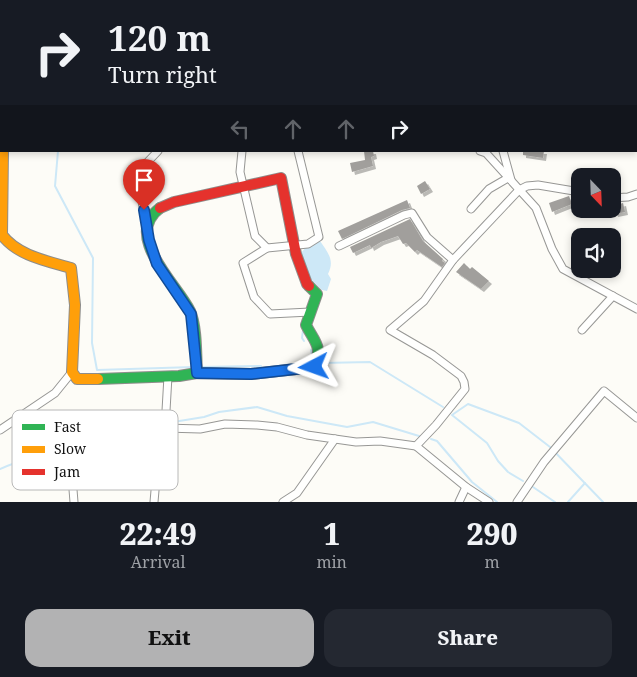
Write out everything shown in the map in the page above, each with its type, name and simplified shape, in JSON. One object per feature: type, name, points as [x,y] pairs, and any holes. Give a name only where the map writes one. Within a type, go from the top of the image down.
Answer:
[{"type":"street","points":[[3,152],[1,236],[6,242],[23,252],[71,268],[73,276],[72,372],[55,393],[30,410]]},
{"type":"street","points":[[157,152],[137,173],[149,240],[157,264],[191,314],[197,369]]},
{"type":"street","points":[[242,152],[240,172],[255,236],[267,248]]},
{"type":"street","points":[[298,152],[319,237],[308,244],[267,248],[243,263],[254,297],[270,314],[310,312]]},
{"type":"street","points":[[483,152],[536,208],[552,249],[563,269],[637,309]]},
{"type":"street","points":[[503,152],[510,179]]},
{"type":"street","points":[[72,372],[78,379],[86,380],[168,376],[197,369],[251,374],[314,367],[320,355],[318,344],[306,325],[317,294],[307,284],[295,246],[281,178],[177,202],[158,209],[149,220],[147,228]]},
{"type":"street","points":[[471,209],[489,189],[510,179]]},
{"type":"street","points":[[416,446],[465,389],[464,382],[461,376],[438,358],[390,330],[424,301],[453,260],[519,190],[527,186],[538,185],[571,190]]},
{"type":"street","points":[[621,197],[637,194]]},
{"type":"street","points":[[339,246],[412,213],[427,237],[453,260]]},
{"type":"street","points":[[582,330],[613,296]]},
{"type":"street","points":[[166,410],[168,376]]},
{"type":"street","points":[[517,502],[551,455],[604,391],[637,418]]},
{"type":"street","points":[[0,430],[12,422]]},
{"type":"street","points":[[178,428],[200,429],[225,424],[256,425],[356,442],[380,441],[416,446],[466,487],[489,502]]},
{"type":"street","points":[[283,502],[297,493],[335,439]]},
{"type":"street","points":[[459,502],[466,487]]},
{"type":"water","points":[[320,241],[331,261],[328,274],[331,279],[327,291],[322,290],[307,275],[301,253],[307,246]]},
{"type":"building","points":[[364,152],[373,152],[374,156],[371,157],[373,166],[352,172],[350,163],[365,160]]},
{"type":"building","points":[[523,152],[544,152],[543,158],[523,155]]},
{"type":"building","points":[[425,181],[430,189],[421,194],[417,186]]},
{"type":"building","points":[[569,196],[571,201],[571,204],[552,212],[549,203]]},
{"type":"building","points":[[407,200],[410,208],[342,239],[338,231]]},
{"type":"building","points":[[623,203],[625,212],[621,213],[621,204]]},
{"type":"building","points":[[410,219],[423,241],[443,259],[442,261],[445,263],[442,267],[417,250],[415,252],[406,243],[403,244],[398,236],[371,248],[370,245],[353,253],[350,247]]},
{"type":"building","points":[[464,263],[489,281],[481,289],[456,272]]},
{"type":"waterway","points":[[58,152],[55,186],[93,258],[92,343],[97,370],[194,367]]},
{"type":"waterway","points":[[303,330],[302,338],[304,341]]},
{"type":"waterway","points":[[311,350],[313,359]]},
{"type":"waterway","points":[[322,363],[370,362],[443,407]]},
{"type":"waterway","points":[[285,365],[295,364]]},
{"type":"waterway","points":[[201,367],[261,366]]},
{"type":"waterway","points":[[523,481],[508,472],[498,461],[487,443],[452,415],[468,404],[519,423],[550,447],[603,502]]},
{"type":"waterway","points":[[178,421],[204,417],[219,412],[257,407],[287,416],[347,427],[373,422],[419,436]]},
{"type":"waterway","points":[[431,439],[437,441],[472,482],[497,502]]},
{"type":"waterway","points":[[0,469],[12,464]]},
{"type":"waterway","points":[[568,502],[585,483]]},
{"type":"waterway","points":[[533,487],[555,502]]},
{"type":"traffic: fast","points":[[160,208],[150,219],[147,232],[149,246],[156,260],[190,311],[195,333],[197,373]]},
{"type":"traffic: fast","points":[[98,379],[179,376],[197,373],[251,374],[314,367],[318,349],[306,325],[317,294],[309,286]]},
{"type":"traffic: slow","points":[[3,152],[2,235],[16,248],[25,253],[71,268],[75,305],[72,372],[77,379],[98,379]]},
{"type":"traffic: jam","points":[[160,208],[174,202],[281,178],[296,254],[309,286]]},
{"type":"route","points":[[144,210],[149,240],[157,264],[191,314],[197,373],[251,374],[314,367]]}]
